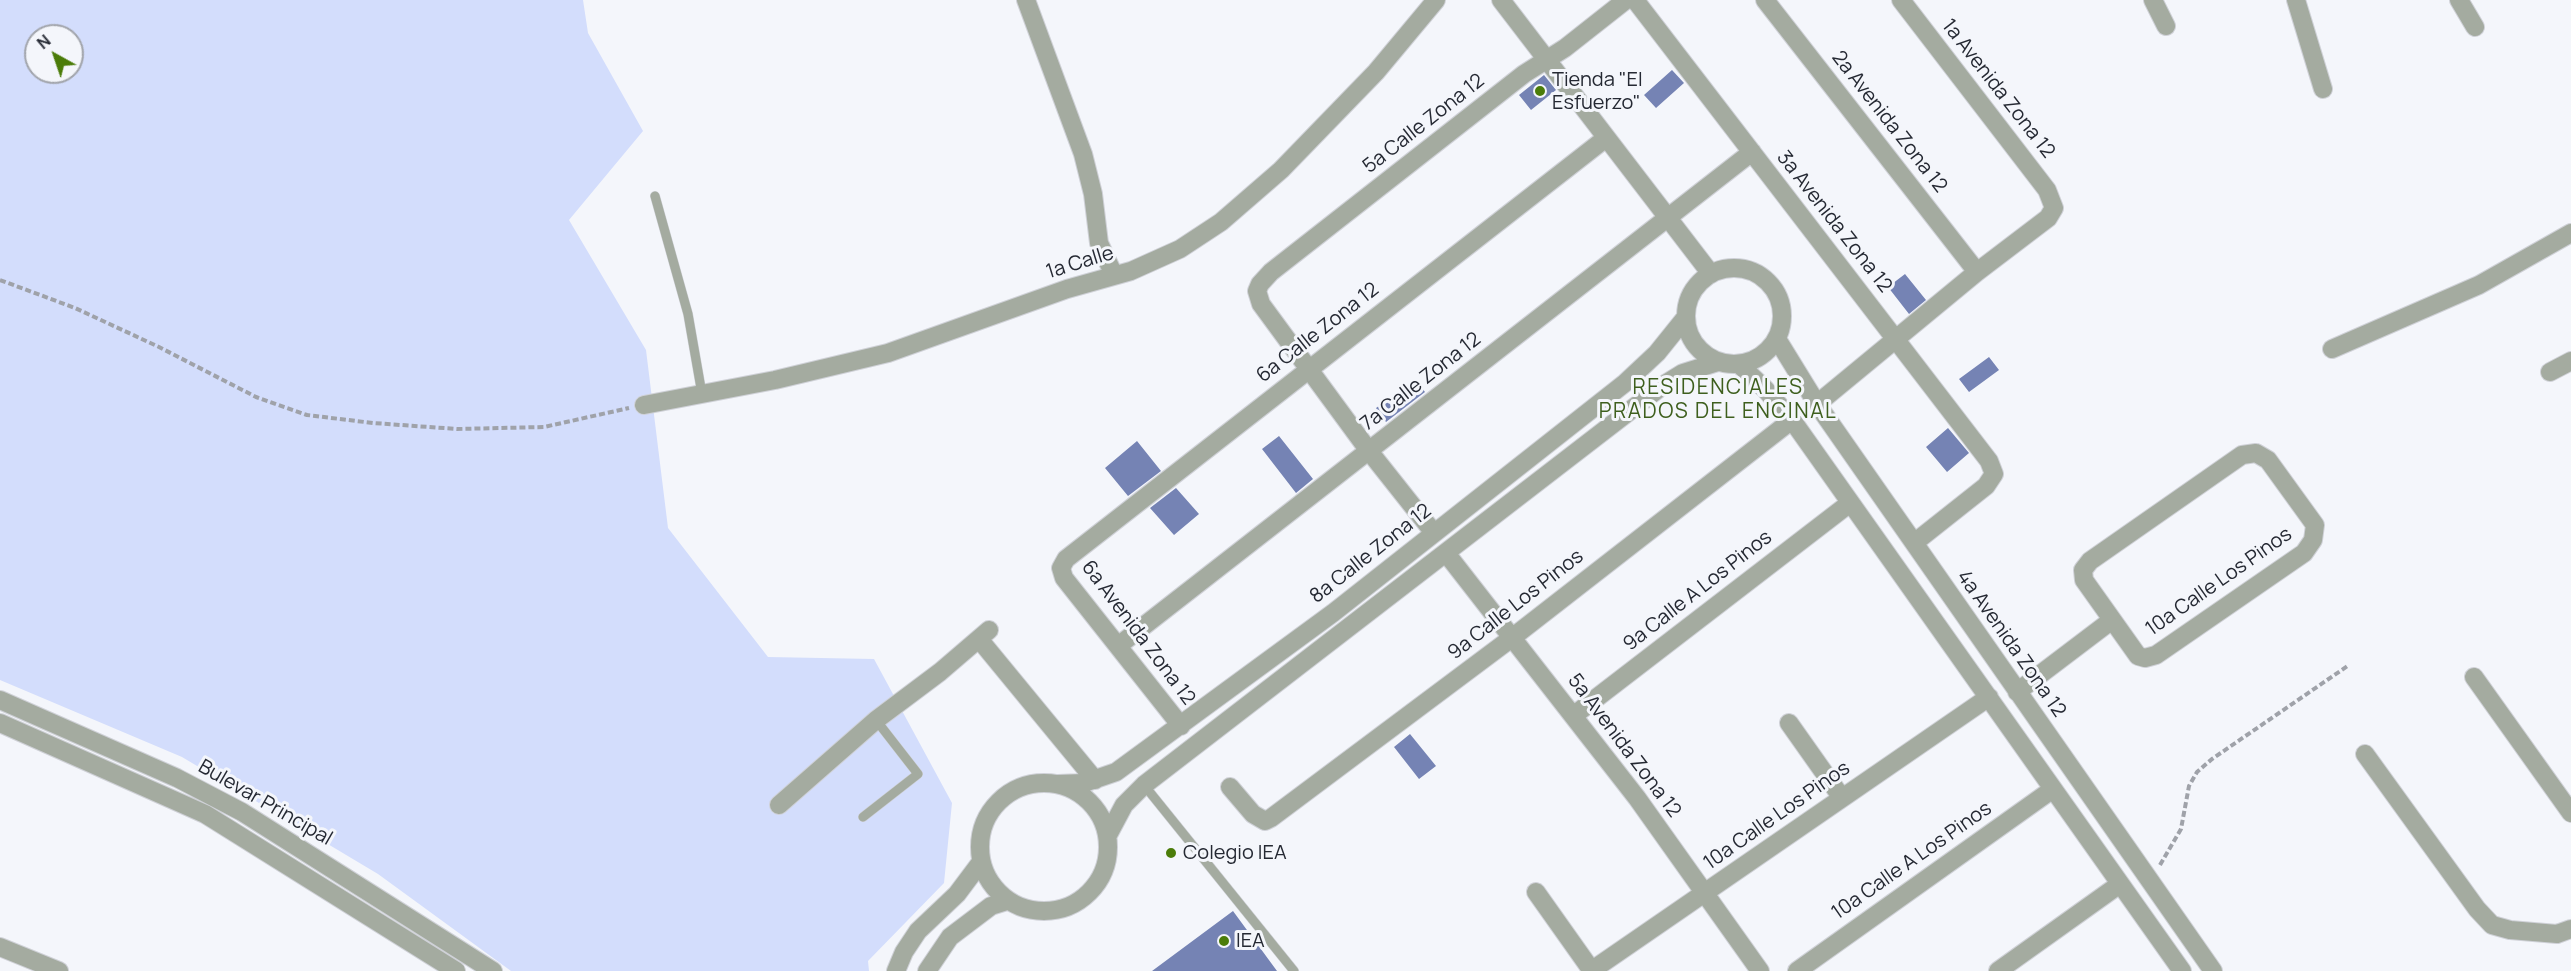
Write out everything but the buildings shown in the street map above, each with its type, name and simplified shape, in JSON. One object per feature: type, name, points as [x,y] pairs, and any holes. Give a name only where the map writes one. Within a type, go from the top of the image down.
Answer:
[{"type":"street","points":[[1026,0],[1083,154],[1093,194],[1099,243],[1114,275]]},
{"type":"street","name":"1a Calle","points":[[644,405],[796,376],[888,353],[1067,289],[1156,261],[1180,249],[1252,196],[1376,72],[1436,0]]},
{"type":"street","points":[[1501,0],[1711,274]]},
{"type":"street","name":"5a Calle Zona 12","points":[[1307,369],[1261,304],[1257,291],[1271,272],[1626,0]]},
{"type":"street","name":"3a Avenida Zona 12","points":[[1635,0],[1989,461],[1994,474],[1986,486],[1914,543]]},
{"type":"street","name":"2a Avenida Zona 12","points":[[1765,0],[1977,272]]},
{"type":"street","name":"1a Avenida Zona 12","points":[[1901,0],[2048,190],[2054,208],[2048,218],[1977,272]]},
{"type":"street","points":[[2153,0],[2166,26]]},
{"type":"street","points":[[2296,0],[2323,89]]},
{"type":"street","points":[[2459,0],[2475,27]]},
{"type":"street","name":"6a Calle Zona 12","points":[[1061,568],[1070,555],[1606,138]]},
{"type":"street","name":"7a Calle Zona 12","points":[[1118,646],[1752,152]]},
{"type":"street","points":[[2332,350],[2479,285],[2571,233]]},
{"type":"street","points":[[1108,835],[1124,805],[1144,785],[1662,386],[1683,373],[1718,362],[1739,364],[1754,360],[1767,351],[1777,339],[1782,324],[1782,309],[1777,294],[1768,282],[1755,273],[1741,268],[1725,269],[1711,274],[1692,292],[1686,316],[1688,331],[1695,344],[1718,362]]},
{"type":"street","points":[[1817,404],[1977,272]]},
{"type":"street","name":"8a Calle Zona 12","points":[[1058,784],[1095,780],[1132,763],[1333,613],[1641,369],[1686,316]]},
{"type":"street","name":"4a Avenida Zona 12","points":[[1777,339],[1817,404],[2213,971]]},
{"type":"street","points":[[2550,372],[2571,361]]},
{"type":"street","points":[[1739,364],[1792,420],[2182,971]]},
{"type":"street","points":[[1307,369],[1434,533]]},
{"type":"street","name":"9a Calle Los Pinos","points":[[1230,786],[1254,814],[1265,821],[1513,637],[1792,420]]},
{"type":"street","name":"10a Calle Los Pinos","points":[[2256,453],[2268,460],[2315,525],[2313,540],[2304,553],[2156,655],[2145,658],[2138,656],[2112,620],[2084,580],[2083,570],[2090,561],[2242,455],[2256,453]]},
{"type":"street","name":"9a Calle A Los Pinos","points":[[1573,716],[1850,502]]},
{"type":"street","name":"5a Avenida Zona 12","points":[[1446,552],[1643,807],[1760,971]]},
{"type":"street","name":"6a Avenida Zona 12","points":[[1061,568],[1064,578],[1181,726]]},
{"type":"street","name":"10a Calle Los Pinos","points":[[2017,692],[2112,620]]},
{"type":"street","points":[[779,805],[876,720],[984,634],[1095,780]]},
{"type":"street","points":[[2474,677],[2571,813]]},
{"type":"street","name":"10a Calle Los Pinos","points":[[1591,971],[1989,697]]},
{"type":"street","name":"Bulevar Principal","points":[[0,700],[177,778],[242,812],[493,971]]},
{"type":"street","name":"Bulevar Principal","points":[[0,723],[205,814],[456,971]]},
{"type":"street","points":[[1789,723],[1842,798]]},
{"type":"street","points":[[2365,754],[2477,909],[2492,925],[2510,930],[2557,934],[2571,929]]},
{"type":"street","points":[[1038,783],[1058,784],[1076,791],[1091,802],[1102,818],[1108,835],[1109,854],[1104,873],[1094,889],[1079,902],[1062,910],[1043,912],[1024,909],[1007,901],[986,877],[981,862],[981,832],[989,813],[1002,798],[1019,788],[1038,783]]},
{"type":"street","name":"10a Calle A Los Pinos","points":[[1797,971],[2053,789]]},
{"type":"street","points":[[896,971],[918,931],[957,894],[981,862]]},
{"type":"street","points":[[1998,971],[2121,884]]},
{"type":"street","points":[[1536,892],[1591,971]]},
{"type":"street","points":[[927,971],[937,953],[957,931],[992,906],[1007,901]]},
{"type":"street","points":[[0,947],[59,971]]},
{"type":"lane","points":[[655,196],[688,314],[702,394]]},
{"type":"lane","points":[[863,817],[918,774],[876,720]]},
{"type":"lane","points":[[1144,785],[1294,971]]},
{"type":"path","points":[[0,280],[75,308],[159,347],[256,397],[307,415],[373,423],[457,429],[544,427],[644,405]]},
{"type":"path","points":[[2149,879],[2181,829],[2189,786],[2197,772],[2212,759],[2349,666]]},
{"type":"shaded area","points":[[0,0],[583,0],[588,33],[643,131],[569,220],[646,350],[668,528],[768,657],[874,659],[952,803],[944,883],[868,961],[869,971],[511,971],[378,874],[182,757],[0,680]]},
{"type":"place","name":"Tienda \"El Esfuerzo\"","points":[[1540,91]]},
{"type":"place","name":"Colegio IEA","points":[[1171,853]]},
{"type":"place","name":"IEA","points":[[1224,941]]},
{"type":"district","name":"RESIDENCIALES PRADOS DEL ENCINAL","points":[[1718,400]]}]
